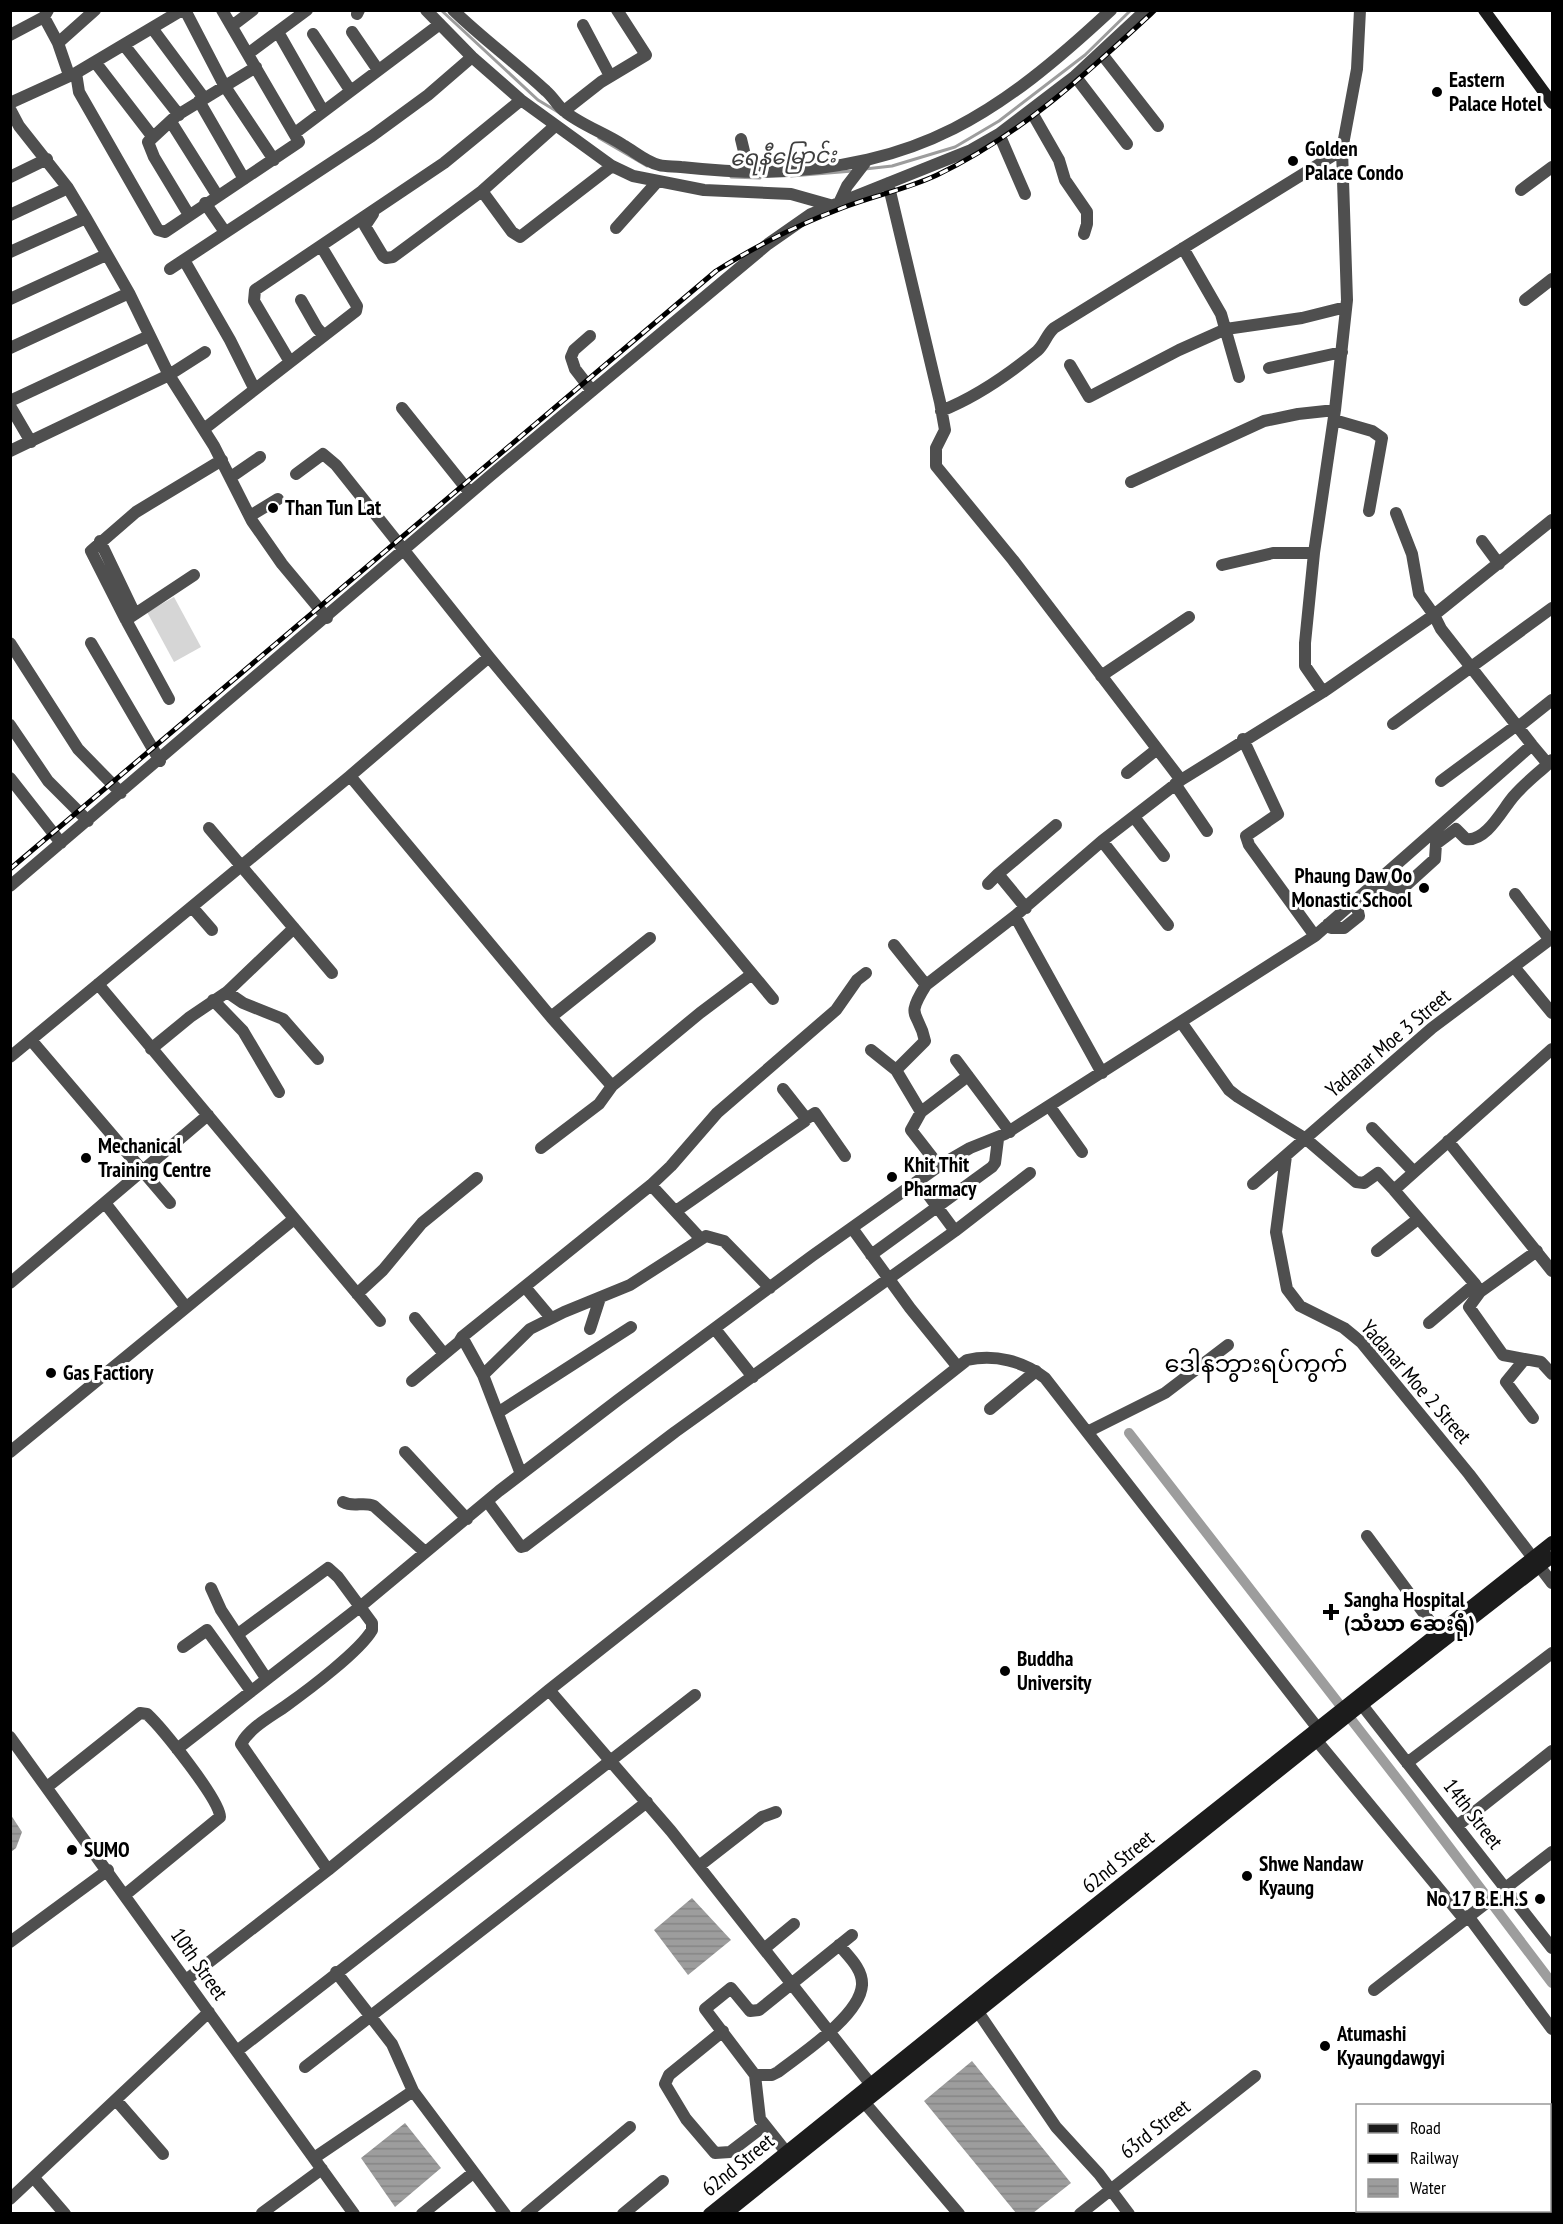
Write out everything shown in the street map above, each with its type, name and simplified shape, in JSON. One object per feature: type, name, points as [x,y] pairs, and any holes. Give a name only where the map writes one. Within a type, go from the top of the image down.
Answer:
[{"type":"main road","points":[[1484,10],[1552,103]]},
{"type":"main road","name":"62nd Street","points":[[709,2214],[788,2155],[1356,1706],[1536,1562],[1552,1542]]},
{"type":"main road","name":"62nd Street","points":[[1356,1706],[1437,1631],[1536,1562],[1552,1557]]},
{"type":"main road","name":"62nd Street","points":[[726,2214],[788,2155],[864,2102],[873,2088]]},
{"type":"street","points":[[58,43],[95,10]]},
{"type":"street","points":[[10,103],[73,74],[152,28],[168,14],[184,10],[224,85],[274,160]]},
{"type":"street","points":[[10,35],[46,14],[79,92],[158,230],[165,232],[298,142],[295,132],[222,10]]},
{"type":"street","points":[[232,26],[254,10]]},
{"type":"street","points":[[249,53],[307,10]]},
{"type":"street","points":[[426,10],[472,57],[521,100],[612,166],[633,176],[704,190],[790,194],[837,202]]},
{"type":"street","points":[[453,10],[504,59],[547,92],[564,111],[659,165],[749,172],[804,170],[867,162],[920,145],[977,118],[1039,74],[1111,10]]},
{"type":"street","points":[[564,111],[610,76],[646,54],[617,10]]},
{"type":"street","points":[[10,886],[160,761],[470,494],[768,244],[811,214],[971,150],[999,134],[1075,76],[1146,10]]},
{"type":"street","points":[[1323,692],[1308,672],[1305,659],[1314,553],[1335,415],[1346,307],[1342,150],[1357,69],[1360,10]]},
{"type":"street","points":[[295,132],[440,24]]},
{"type":"street","points":[[583,25],[610,76]]},
{"type":"street","points":[[152,28],[201,99],[244,179]]},
{"type":"street","points":[[278,32],[323,111]]},
{"type":"street","points":[[352,32],[378,70]]},
{"type":"street","points":[[313,34],[350,90]]},
{"type":"street","points":[[124,45],[175,118],[217,195]]},
{"type":"street","points":[[1101,53],[1158,126]]},
{"type":"street","points":[[170,269],[372,136],[428,95],[472,57]]},
{"type":"street","points":[[494,75],[504,59]]},
{"type":"street","points":[[95,62],[152,136]]},
{"type":"street","points":[[189,215],[148,142],[152,136],[201,99],[256,67]]},
{"type":"street","points":[[1075,76],[1127,144]]},
{"type":"street","points":[[290,362],[254,301],[254,292],[444,163],[521,100]]},
{"type":"street","points":[[10,109],[15,128],[47,159],[86,218],[129,293],[169,375],[222,460],[250,516],[282,564],[327,618]]},
{"type":"street","points":[[1031,111],[1059,160],[1065,180],[1087,212],[1084,234]]},
{"type":"street","points":[[380,205],[365,226],[386,258],[415,242],[482,191],[555,126]]},
{"type":"street","points":[[999,134],[1025,194]]},
{"type":"street","points":[[741,139],[749,172]]},
{"type":"street","points":[[941,411],[960,403],[1011,371],[1040,349],[1050,332],[1342,150]]},
{"type":"street","points":[[10,177],[47,159]]},
{"type":"street","points":[[837,202],[867,162]]},
{"type":"street","points":[[482,191],[512,232],[520,237],[612,166]]},
{"type":"street","points":[[1521,190],[1552,167]]},
{"type":"street","points":[[616,228],[657,182]]},
{"type":"street","points":[[888,183],[945,430],[936,448],[936,466],[1101,676],[1156,750],[1207,831]]},
{"type":"street","points":[[10,215],[68,188]]},
{"type":"street","points":[[205,203],[225,232]]},
{"type":"street","points":[[10,252],[86,218]]},
{"type":"street","points":[[204,429],[357,308],[321,246]]},
{"type":"street","points":[[1183,248],[1214,298],[1226,329],[1239,377]]},
{"type":"street","points":[[10,299],[106,255]]},
{"type":"street","points":[[184,260],[230,340],[254,388]]},
{"type":"street","points":[[1525,300],[1552,279]]},
{"type":"street","points":[[10,348],[129,293]]},
{"type":"street","points":[[301,300],[324,336]]},
{"type":"street","points":[[1070,365],[1089,397],[1179,350],[1226,329],[1302,318],[1346,307]]},
{"type":"street","points":[[10,401],[149,336]]},
{"type":"street","points":[[590,336],[574,350],[571,357],[575,369],[592,391]]},
{"type":"street","points":[[10,451],[169,375],[205,352]]},
{"type":"street","points":[[1269,368],[1342,352]]},
{"type":"street","points":[[10,406],[30,442]]},
{"type":"street","points":[[402,408],[470,494]]},
{"type":"street","points":[[1131,482],[1264,421],[1298,414],[1335,415],[1372,431],[1382,438],[1369,511]]},
{"type":"street","points":[[296,474],[325,453],[489,657],[773,999]]},
{"type":"street","points":[[231,477],[260,457]]},
{"type":"street","points":[[169,699],[130,616],[100,542],[136,512],[222,460]]},
{"type":"street","points":[[250,516],[278,499]]},
{"type":"street","points":[[1328,924],[1331,928],[1344,928],[1359,916],[1357,907],[1383,883],[1400,890],[1403,888],[1435,859],[1436,844],[1456,829],[1466,839],[1477,838],[1486,831],[1513,796],[1550,762],[1532,745],[1441,629],[1419,594],[1412,554],[1396,513]]},
{"type":"street","points":[[896,1070],[922,1047],[925,1041],[913,1013],[917,999],[926,985],[1026,908],[1102,841],[1178,782],[1243,739],[1323,692],[1434,615],[1552,520]]},
{"type":"street","points":[[1482,541],[1499,564]]},
{"type":"street","points":[[1222,565],[1273,553],[1314,553]]},
{"type":"street","points":[[130,616],[194,575]]},
{"type":"street","points":[[1393,724],[1552,609]]},
{"type":"street","points":[[1101,676],[1189,617]]},
{"type":"street","points":[[10,643],[78,749],[121,793]]},
{"type":"street","points":[[91,643],[160,761]]},
{"type":"street","points":[[10,1057],[192,908],[489,657]]},
{"type":"street","points":[[1441,781],[1552,700]]},
{"type":"street","points":[[10,725],[48,781],[88,820]]},
{"type":"street","points":[[1243,739],[1278,814],[1246,836],[1249,845],[1315,936]]},
{"type":"street","points":[[177,1749],[361,1606],[521,1474],[852,1228],[939,1166],[970,1148],[1004,1135],[1050,1107],[1315,936],[1532,745]]},
{"type":"street","points":[[1127,773],[1156,750]]},
{"type":"street","points":[[350,776],[551,1017],[612,1086]]},
{"type":"street","points":[[10,778],[62,843]]},
{"type":"street","points":[[1134,817],[1164,856]]},
{"type":"street","points":[[988,884],[1056,825]]},
{"type":"street","points":[[209,828],[242,864],[332,973]]},
{"type":"street","points":[[1102,841],[1168,925]]},
{"type":"street","points":[[999,874],[1026,908]]},
{"type":"street","points":[[1515,894],[1551,939]]},
{"type":"street","points":[[192,908],[212,930]]},
{"type":"street","points":[[1015,916],[1056,994],[1102,1073]]},
{"type":"street","points":[[151,1049],[213,1000],[227,992],[294,928]]},
{"type":"street","points":[[551,1017],[650,938]]},
{"type":"street","name":"Yadanar Moe 3 Street","points":[[1253,1184],[1432,1028],[1551,939]]},
{"type":"street","points":[[894,945],[926,985]]},
{"type":"street","points":[[1515,968],[1552,1014]]},
{"type":"street","points":[[412,1381],[462,1337],[651,1185],[671,1166],[717,1113],[836,1010],[856,980],[866,973]]},
{"type":"street","points":[[541,1148],[599,1104],[612,1086],[752,974]]},
{"type":"street","points":[[98,984],[380,1322]]},
{"type":"street","points":[[227,992],[243,1003],[283,1019],[318,1059]]},
{"type":"street","points":[[213,1000],[243,1031],[279,1092]]},
{"type":"street","points":[[1181,1022],[1229,1090],[1306,1139],[1356,1182],[1364,1183],[1378,1173],[1478,1288]]},
{"type":"street","points":[[31,1040],[170,1203]]},
{"type":"street","points":[[1394,1190],[1552,1049]]},
{"type":"street","points":[[871,1050],[896,1070],[921,1112]]},
{"type":"street","points":[[872,1255],[995,1163],[1004,1135],[956,1060]]},
{"type":"street","points":[[939,1166],[911,1130],[921,1112],[968,1077]]},
{"type":"street","points":[[783,1089],[806,1119]]},
{"type":"street","points":[[1050,1107],[1082,1152]]},
{"type":"street","points":[[676,1211],[716,1181],[765,1152],[815,1113],[845,1156]]},
{"type":"street","points":[[10,1283],[208,1114]]},
{"type":"street","points":[[1372,1128],[1414,1172]]},
{"type":"street","points":[[1448,1141],[1552,1271]]},
{"type":"street","name":"Yadanar Moe 2 Street","points":[[1286,1155],[1276,1232],[1284,1280],[1291,1296],[1300,1306],[1344,1328],[1360,1342],[1439,1437],[1552,1583]]},
{"type":"street","points":[[487,1502],[523,1547],[675,1432],[955,1231],[1030,1173]]},
{"type":"street","points":[[357,1294],[383,1270],[422,1222],[477,1178]]},
{"type":"street","points":[[918,1181],[955,1231]]},
{"type":"street","points":[[651,1185],[700,1238]]},
{"type":"street","points":[[105,1203],[184,1306]]},
{"type":"street","points":[[10,1452],[184,1306],[294,1219]]},
{"type":"street","points":[[1377,1251],[1418,1219]]},
{"type":"street","points":[[852,1228],[910,1308],[957,1366]]},
{"type":"street","points":[[483,1375],[522,1336],[551,1317],[639,1280],[700,1238],[711,1236],[724,1241],[770,1288]]},
{"type":"street","points":[[1429,1323],[1478,1288],[1537,1251]]},
{"type":"street","points":[[525,1287],[551,1317]]},
{"type":"street","points":[[1478,1288],[1472,1300],[1471,1311],[1503,1355],[1541,1362],[1552,1374]]},
{"type":"street","points":[[590,1329],[600,1298]]},
{"type":"street","points":[[415,1318],[444,1354]]},
{"type":"street","points":[[499,1412],[631,1327]]},
{"type":"street","points":[[716,1329],[753,1377]]},
{"type":"street","points":[[462,1337],[483,1375],[499,1412],[521,1474]]},
{"type":"street","points":[[1087,1432],[1165,1393],[1228,1345]]},
{"type":"street","points":[[186,1980],[328,1870],[549,1690],[957,1366],[968,1360],[984,1358],[1021,1364],[1045,1378],[1323,1731],[1552,2029]]},
{"type":"street","points":[[1524,1360],[1506,1382],[1533,1418]]},
{"type":"street","points":[[990,1410],[1036,1371]]},
{"type":"street","points":[[405,1452],[467,1519]]},
{"type":"street","points":[[343,1502],[354,1506],[366,1504],[374,1506],[425,1552]]},
{"type":"street","points":[[1367,1536],[1437,1631]]},
{"type":"street","points":[[238,1634],[328,1568],[361,1606],[372,1623],[370,1635],[316,1683],[256,1727],[241,1744],[275,1797],[328,1870]]},
{"type":"street","points":[[211,1588],[221,1610],[266,1678]]},
{"type":"street","points":[[183,1647],[207,1630],[251,1691]]},
{"type":"street","points":[[1407,1763],[1552,1653]]},
{"type":"street","points":[[549,1690],[647,1802],[873,2088]]},
{"type":"street","points":[[237,2051],[695,1695]]},
{"type":"street","name":"14th Street","points":[[1356,1706],[1407,1763],[1552,1948]]},
{"type":"street","points":[[47,1787],[140,1713],[147,1714],[153,1719],[177,1749],[212,1798],[220,1817],[126,1894]]},
{"type":"street","name":"10th Street","points":[[10,1737],[126,1894],[354,2214]]},
{"type":"street","points":[[1457,1826],[1552,1751]]},
{"type":"street","points":[[305,2067],[647,1802]]},
{"type":"street","points":[[699,1866],[762,1817],[776,1812]]},
{"type":"street","points":[[1374,1990],[1552,1851]]},
{"type":"street","points":[[10,1942],[108,1870]]},
{"type":"street","points":[[764,1949],[794,1924]]},
{"type":"street","points":[[788,2155],[764,2126],[759,2113],[755,2075],[705,2009],[731,1988],[753,2012],[791,1985],[852,1935]]},
{"type":"street","points":[[755,2075],[772,2075],[778,2072],[828,2033],[847,2013],[860,1993],[862,1984],[859,1971],[839,1945]]},
{"type":"street","points":[[336,1972],[396,2050],[413,2091],[505,2214]]},
{"type":"street","points":[[975,2006],[993,2037],[1056,2127],[1129,2214]]},
{"type":"street","points":[[10,2199],[209,2012]]},
{"type":"street","points":[[723,2031],[669,2075],[665,2084],[686,2119],[715,2153],[730,2152],[764,2126]]},
{"type":"street","name":"63rd Street","points":[[1080,2214],[1255,2076]]},
{"type":"street","points":[[262,2213],[318,2164],[413,2091]]},
{"type":"street","points":[[116,2100],[163,2154]]},
{"type":"street","points":[[864,2102],[959,2214]]},
{"type":"street","points":[[526,2214],[630,2127]]},
{"type":"street","points":[[422,2214],[473,2173]]},
{"type":"street","points":[[34,2178],[65,2214]]},
{"type":"street","points":[[623,2214],[663,2181]]},
{"type":"shaded area","points":[[174,597],[201,647],[174,662],[147,612]]},
{"type":"water","points":[[11,1815],[22,1832],[16,1848],[11,1852]]},
{"type":"water","points":[[692,1898],[731,1940],[688,1975],[654,1930]]},
{"type":"water","points":[[972,2061],[1071,2183],[1033,2213],[1016,2213],[924,2101]]},
{"type":"water","points":[[405,2123],[441,2168],[395,2207],[361,2158]]},
{"type":"waterway","name":"ရေနီမြောင်း","points":[[441,10],[538,100],[558,112]]},
{"type":"waterway","name":"ရေနီမြောင်း","points":[[865,169],[892,166],[955,147],[999,121],[1085,55],[1131,10]]},
{"type":"waterway","name":"ရေနီမြောင်း","points":[[599,138],[647,166]]},
{"type":"waterway","name":"ရေနီမြောင်း","points":[[791,176],[853,171]]},
{"type":"waterway","name":"ရေနီမြောင်း","points":[[731,177],[760,178]]},
{"type":"waterway","points":[[1129,1433],[1409,1794],[1552,1983]]},
{"type":"railway","points":[[10,869],[716,271],[793,229],[854,204],[926,180],[968,159],[1025,122],[1052,101],[1155,10]]},
{"type":"place","name":"Eastern Palace Hotel","points":[[1437,92]]},
{"type":"place","name":"Golden Palace Condo","points":[[1293,161]]},
{"type":"place","name":"Than Tun Lat","points":[[273,508]]},
{"type":"place","name":"Phaung Daw Oo Monastic School","points":[[1424,888]]},
{"type":"place","name":"Mechanical Training Centre","points":[[86,1158]]},
{"type":"place","name":"Khit Thit Pharmacy","points":[[892,1177]]},
{"type":"place","name":"Gas Factiory","points":[[51,1373]]},
{"type":"place","name":"Sangha Hospital (သံဃာ ဆေးရုံ)","points":[[1331,1612]]},
{"type":"place","name":"Buddha University","points":[[1005,1671]]},
{"type":"place","name":"SUMO","points":[[72,1850]]},
{"type":"place","name":"Shwe Nandaw Kyaung","points":[[1247,1876]]},
{"type":"place","name":"No 17 B.E.H.S","points":[[1540,1899]]},
{"type":"place","name":"Atumashi Kyaungdawgyi","points":[[1325,2046]]},
{"type":"district","name":"ဒေါနဘွားရပ်ကွက်","points":[[1256,1364]]}]
